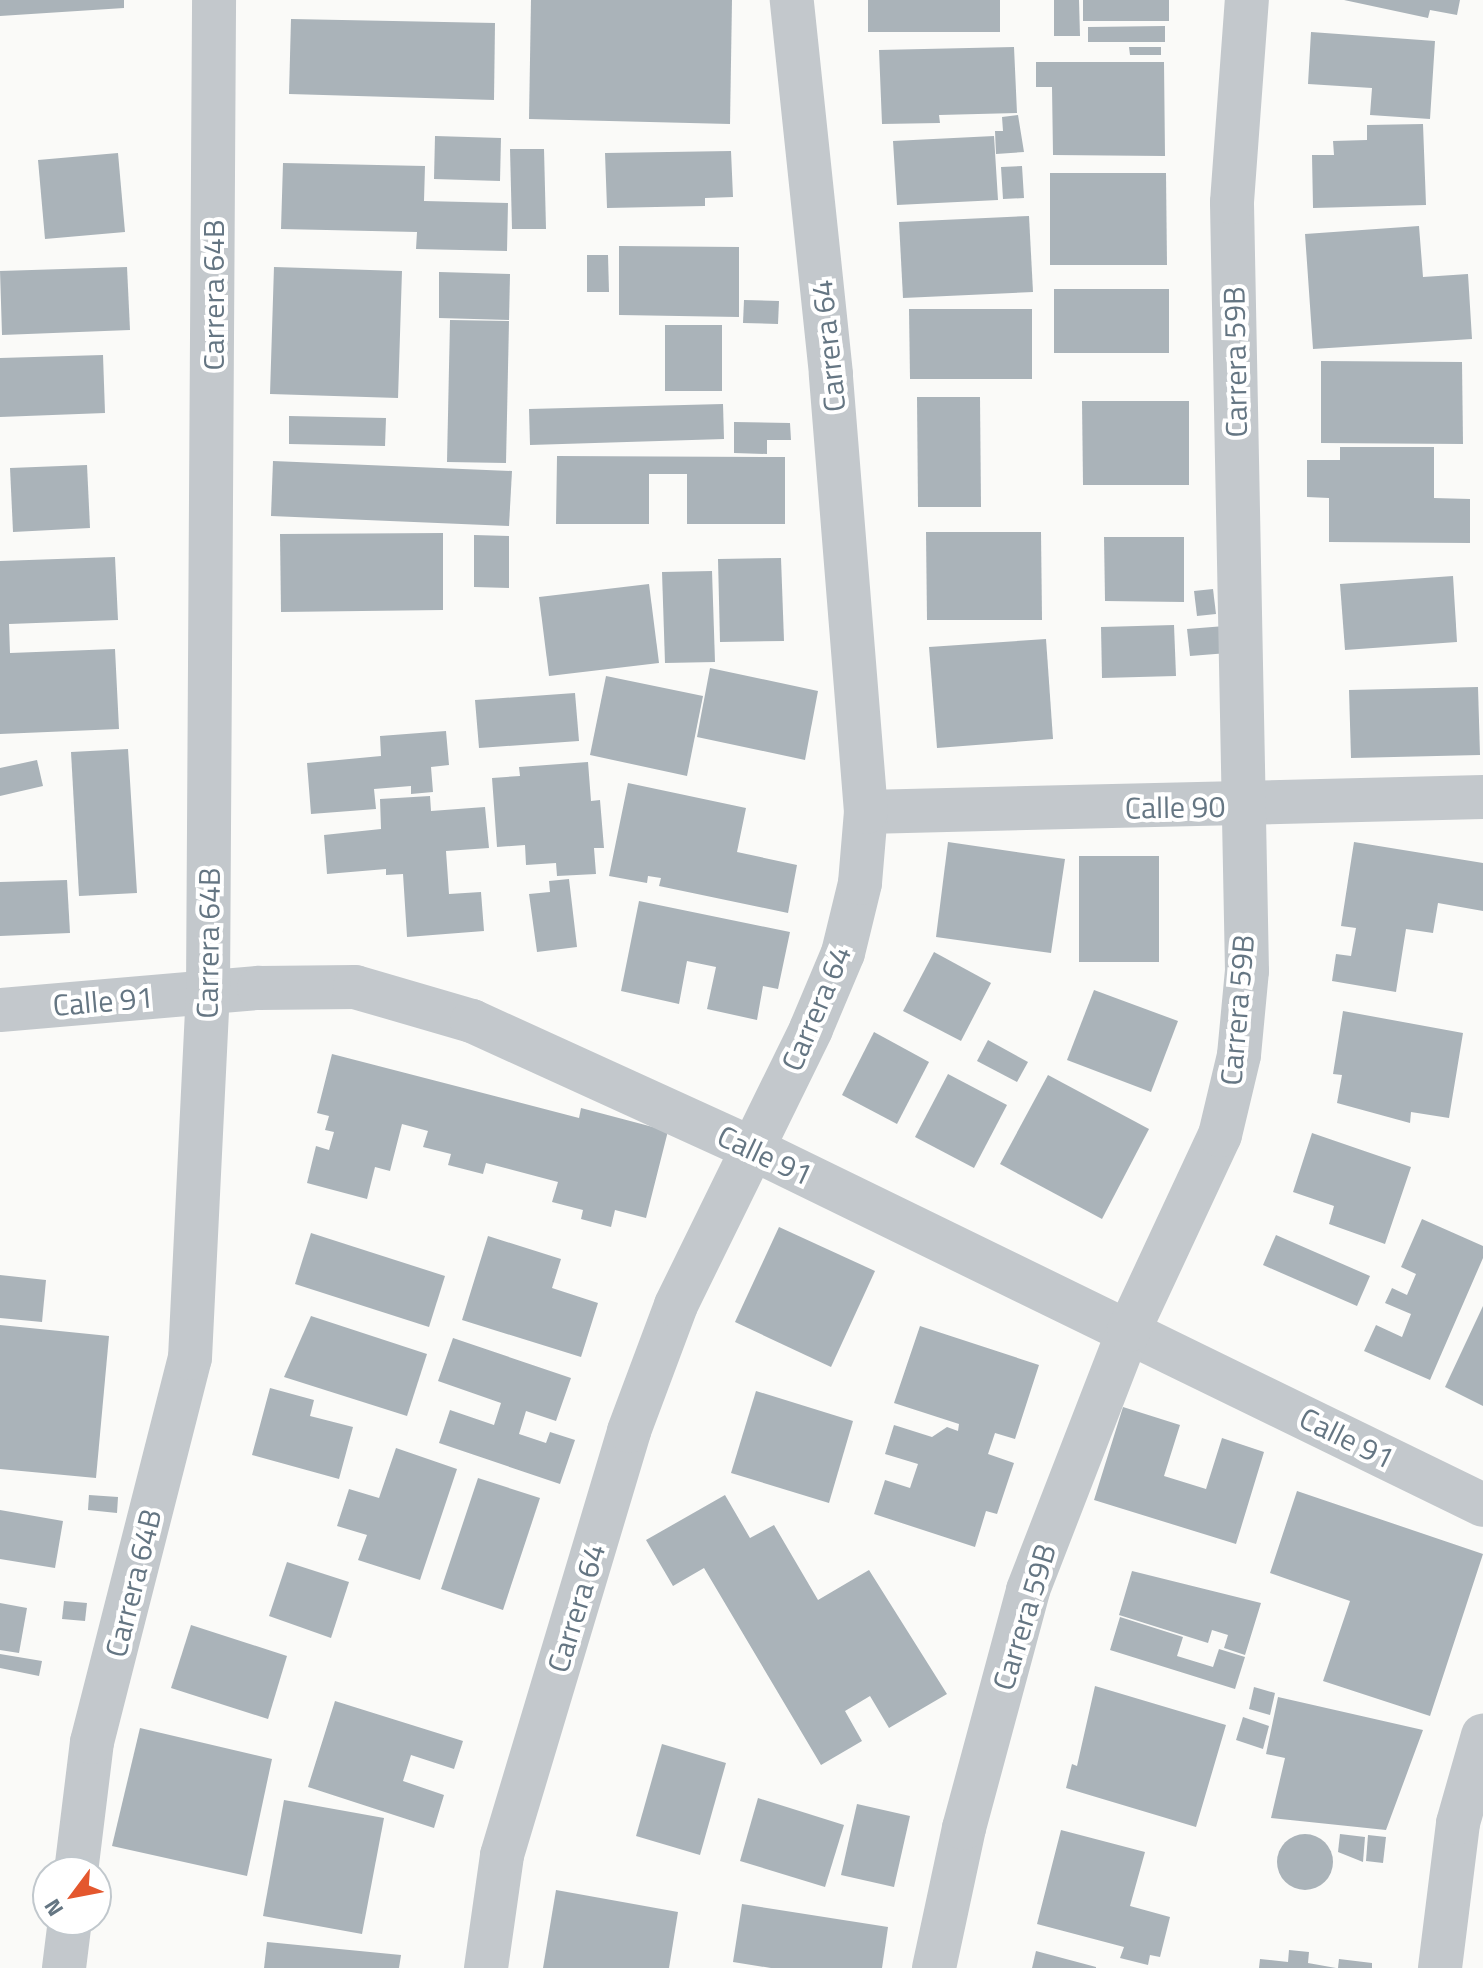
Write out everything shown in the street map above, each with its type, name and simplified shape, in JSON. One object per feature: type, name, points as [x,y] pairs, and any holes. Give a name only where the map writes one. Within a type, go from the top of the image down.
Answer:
[{"type":"street","name":"Carrera 64B","points":[[78,1856],[92,1742],[190,1358],[208,992],[214,0]]},
{"type":"street","name":"Carrera 64","points":[[486,1968],[502,1855],[629,1431],[676,1305],[843,953],[860,883],[866,812],[831,374],[792,0]]},
{"type":"street","name":"Carrera 59B","points":[[934,1968],[964,1828],[1028,1590],[1129,1330],[1220,1135],[1239,1055],[1247,971],[1232,202],[1247,0]]},
{"type":"street","name":"Calle 90","points":[[866,812],[1243,806],[1483,797]]},
{"type":"street","name":"Calle 91","points":[[0,1010],[208,992],[355,987],[472,1021],[751,1148],[1483,1505]]},
{"type":"street","points":[[1440,1968],[1458,1823],[1483,1735]]},
{"type":"street","points":[[64,1968],[68,1936]]},
{"type":"building","points":[[0,0],[124,0],[124,8],[0,16]]},
{"type":"building","points":[[531,0],[732,0],[730,124],[529,119]]},
{"type":"building","points":[[868,0],[1000,0],[1000,32],[868,32]]},
{"type":"building","points":[[1054,0],[1079,0],[1080,36],[1054,36]]},
{"type":"building","points":[[1083,0],[1169,0],[1169,21],[1083,21]]},
{"type":"building","points":[[1344,0],[1460,0],[1457,15],[1430,10],[1428,18]]},
{"type":"building","points":[[291,19],[495,23],[494,100],[289,94]]},
{"type":"building","points":[[1165,26],[1165,42],[1088,42],[1088,27]]},
{"type":"building","points":[[1311,32],[1435,41],[1430,119],[1370,115],[1372,88],[1308,84]]},
{"type":"building","points":[[1014,47],[1017,113],[939,115],[940,123],[882,124],[879,50]]},
{"type":"building","points":[[1129,47],[1161,47],[1161,55],[1130,55]]},
{"type":"building","points":[[1036,62],[1164,62],[1165,156],[1053,155],[1052,87],[1036,87]]},
{"type":"building","points":[[1018,115],[1024,152],[996,154],[995,131],[1003,131],[1002,117]]},
{"type":"building","points":[[1423,124],[1426,205],[1313,208],[1312,155],[1334,155],[1333,141],[1367,140],[1367,125]]},
{"type":"building","points":[[435,136],[501,138],[500,181],[434,179]]},
{"type":"building","points":[[994,136],[998,200],[897,205],[893,141]]},
{"type":"building","points":[[510,149],[544,149],[546,229],[512,229]]},
{"type":"building","points":[[731,151],[733,197],[705,198],[705,206],[607,208],[605,153]]},
{"type":"building","points":[[118,153],[125,232],[45,239],[38,160]]},
{"type":"building","points":[[283,163],[425,166],[424,201],[508,203],[507,251],[416,249],[417,232],[281,229]]},
{"type":"building","points":[[1022,166],[1024,198],[1003,199],[1001,167]]},
{"type":"building","points":[[1050,173],[1166,173],[1167,265],[1050,265]]},
{"type":"building","points":[[1029,216],[1033,292],[903,298],[899,222]]},
{"type":"building","points":[[1419,226],[1423,277],[1468,274],[1472,339],[1313,349],[1305,234]]},
{"type":"building","points":[[619,246],[739,247],[739,317],[619,315]]},
{"type":"building","points":[[587,255],[608,255],[609,292],[587,292]]},
{"type":"building","points":[[127,267],[130,330],[2,335],[0,271]]},
{"type":"building","points":[[274,267],[402,271],[398,398],[270,394]]},
{"type":"building","points":[[439,272],[510,274],[509,320],[439,318]]},
{"type":"building","points":[[1054,289],[1169,289],[1169,353],[1054,353]]},
{"type":"building","points":[[744,300],[779,301],[778,324],[743,323]]},
{"type":"building","points":[[909,309],[1032,309],[1032,379],[910,379]]},
{"type":"building","points":[[450,320],[509,321],[506,463],[447,462]]},
{"type":"building","points":[[665,325],[722,325],[722,391],[665,391]]},
{"type":"building","points":[[103,355],[105,413],[0,417],[0,358]]},
{"type":"building","points":[[1321,361],[1462,362],[1463,444],[1321,443]]},
{"type":"building","points":[[917,397],[980,397],[981,507],[918,507]]},
{"type":"building","points":[[1082,401],[1189,401],[1189,485],[1083,485]]},
{"type":"building","points":[[723,404],[724,439],[530,445],[529,409]]},
{"type":"building","points":[[289,416],[386,418],[385,446],[289,444]]},
{"type":"building","points":[[734,422],[790,423],[791,440],[767,440],[767,454],[734,453]]},
{"type":"building","points":[[1340,447],[1434,447],[1434,498],[1470,499],[1470,543],[1329,542],[1329,498],[1307,497],[1307,460],[1340,460]]},
{"type":"building","points":[[557,456],[785,457],[785,524],[687,524],[687,474],[649,474],[649,524],[556,524]]},
{"type":"building","points":[[273,461],[512,471],[509,526],[271,516]]},
{"type":"building","points":[[87,465],[90,528],[13,532],[10,468]]},
{"type":"building","points":[[926,532],[1041,532],[1042,620],[927,620]]},
{"type":"building","points":[[443,533],[443,610],[281,612],[280,534]]},
{"type":"building","points":[[474,535],[509,536],[509,588],[474,587]]},
{"type":"building","points":[[1104,537],[1184,537],[1184,602],[1105,601]]},
{"type":"building","points":[[115,557],[118,620],[9,624],[10,653],[115,649],[119,729],[0,734],[0,561]]},
{"type":"building","points":[[781,558],[784,641],[720,642],[718,559]]},
{"type":"building","points":[[712,571],[715,662],[665,663],[662,572]]},
{"type":"building","points":[[1453,576],[1457,642],[1345,650],[1340,584]]},
{"type":"building","points":[[649,584],[659,663],[549,676],[539,597]]},
{"type":"building","points":[[1213,589],[1216,614],[1197,616],[1194,591]]},
{"type":"building","points":[[1174,625],[1176,676],[1102,678],[1101,627]]},
{"type":"building","points":[[1225,626],[1228,653],[1190,656],[1187,629]]},
{"type":"building","points":[[1046,639],[1053,739],[937,748],[929,647]]},
{"type":"building","points":[[710,668],[818,691],[805,760],[697,737]]},
{"type":"building","points":[[606,676],[703,696],[687,776],[590,755]]},
{"type":"building","points":[[1478,687],[1480,755],[1351,758],[1349,690]]},
{"type":"building","points":[[575,693],[579,741],[479,748],[475,700]]},
{"type":"building","points":[[446,731],[449,765],[431,767],[433,792],[411,794],[411,786],[374,789],[376,809],[311,814],[307,763],[381,756],[380,736]]},
{"type":"building","points":[[128,749],[137,893],[79,896],[71,752]]},
{"type":"building","points":[[37,760],[43,786],[0,796],[0,768]]},
{"type":"building","points":[[588,762],[591,801],[600,800],[604,848],[594,848],[596,874],[557,876],[556,863],[526,865],[525,845],[497,847],[492,778],[520,776],[519,767]]},
{"type":"building","points":[[628,783],[746,808],[737,852],[797,865],[788,913],[659,886],[661,878],[648,876],[647,883],[609,876]]},
{"type":"building","points":[[430,796],[431,811],[485,807],[489,848],[446,851],[449,894],[481,892],[484,931],[407,937],[403,874],[386,875],[386,869],[327,874],[324,835],[381,829],[380,799]]},
{"type":"building","points":[[948,842],[1065,859],[1051,953],[936,937]]},
{"type":"building","points":[[1354,842],[1483,863],[1483,911],[1438,903],[1433,933],[1406,929],[1396,992],[1332,981],[1336,954],[1351,956],[1356,928],[1341,926]]},
{"type":"building","points":[[1079,856],[1159,856],[1159,962],[1079,962]]},
{"type":"building","points":[[569,879],[577,947],[537,952],[529,894],[550,892],[549,881]]},
{"type":"building","points":[[67,880],[70,933],[0,936],[0,882]]},
{"type":"building","points":[[639,901],[790,932],[778,989],[763,986],[757,1020],[707,1009],[716,967],[687,961],[679,1004],[621,991]]},
{"type":"building","points":[[934,952],[991,983],[961,1041],[903,1011]]},
{"type":"building","points":[[1094,990],[1178,1021],[1151,1092],[1067,1060]]},
{"type":"building","points":[[1343,1011],[1463,1033],[1449,1118],[1411,1112],[1410,1123],[1337,1103],[1342,1075],[1333,1074]]},
{"type":"building","points":[[874,1032],[929,1062],[897,1124],[842,1095]]},
{"type":"building","points":[[988,1040],[1028,1062],[1017,1082],[977,1061]]},
{"type":"building","points":[[332,1054],[579,1118],[581,1108],[668,1131],[646,1218],[615,1210],[611,1227],[581,1219],[583,1210],[552,1202],[558,1182],[486,1163],[483,1174],[448,1165],[451,1154],[423,1147],[428,1131],[402,1124],[390,1171],[375,1167],[367,1199],[307,1183],[316,1146],[329,1150],[334,1132],[325,1130],[329,1116],[317,1113]]},
{"type":"building","points":[[948,1074],[1007,1105],[974,1168],[915,1137]]},
{"type":"building","points":[[1048,1075],[1149,1129],[1102,1219],[1000,1164]]},
{"type":"building","points":[[1312,1133],[1411,1167],[1385,1244],[1329,1224],[1334,1206],[1293,1192]]},
{"type":"building","points":[[1422,1219],[1483,1246],[1483,1258],[1430,1380],[1364,1351],[1376,1325],[1402,1337],[1411,1314],[1385,1303],[1392,1288],[1407,1295],[1416,1274],[1401,1267]]},
{"type":"building","points":[[779,1227],[875,1271],[831,1367],[735,1322]]},
{"type":"building","points":[[311,1233],[445,1276],[429,1327],[295,1284]]},
{"type":"building","points":[[1276,1235],[1370,1276],[1357,1306],[1263,1265]]},
{"type":"building","points":[[488,1236],[561,1259],[552,1288],[598,1303],[581,1357],[462,1320]]},
{"type":"building","points":[[0,1275],[46,1280],[42,1322],[0,1318]]},
{"type":"building","points":[[1483,1306],[1483,1406],[1445,1387]]},
{"type":"building","points":[[311,1316],[427,1354],[407,1416],[284,1377]]},
{"type":"building","points":[[0,1325],[109,1336],[96,1478],[0,1469]]},
{"type":"building","points":[[920,1326],[1039,1365],[1015,1439],[995,1433],[988,1454],[1014,1463],[997,1514],[986,1511],[975,1547],[874,1514],[885,1480],[910,1488],[918,1464],[885,1454],[894,1425],[932,1437],[947,1427],[958,1431],[959,1424],[894,1403]]},
{"type":"building","points":[[453,1338],[571,1378],[556,1421],[526,1411],[519,1434],[546,1443],[550,1432],[575,1440],[560,1484],[439,1443],[450,1410],[494,1425],[501,1403],[438,1381]]},
{"type":"building","points":[[270,1388],[314,1400],[310,1416],[353,1427],[339,1479],[252,1455]]},
{"type":"building","points":[[756,1391],[853,1421],[829,1503],[731,1473]]},
{"type":"building","points":[[1123,1407],[1180,1425],[1164,1476],[1206,1489],[1222,1438],[1264,1452],[1236,1544],[1094,1500]]},
{"type":"building","points":[[396,1448],[457,1469],[420,1580],[358,1560],[367,1535],[337,1526],[349,1489],[379,1498]]},
{"type":"building","points":[[478,1478],[540,1498],[503,1610],[441,1589]]},
{"type":"building","points":[[1297,1491],[1483,1554],[1430,1716],[1323,1681],[1350,1601],[1270,1573]]},
{"type":"building","points":[[89,1495],[118,1497],[117,1513],[88,1510]]},
{"type":"building","points":[[725,1495],[750,1538],[774,1525],[818,1600],[869,1570],[947,1694],[889,1728],[870,1696],[845,1711],[862,1741],[821,1765],[704,1568],[673,1586],[646,1540]]},
{"type":"building","points":[[0,1510],[63,1521],[55,1568],[0,1559]]},
{"type":"building","points":[[287,1562],[349,1582],[331,1638],[269,1616]]},
{"type":"building","points":[[1132,1571],[1261,1603],[1245,1655],[1224,1648],[1228,1635],[1212,1630],[1208,1643],[1119,1615]]},
{"type":"building","points":[[64,1601],[87,1603],[85,1621],[62,1619]]},
{"type":"building","points":[[0,1603],[27,1608],[19,1653],[0,1650]]},
{"type":"building","points":[[1120,1617],[1183,1637],[1177,1656],[1213,1667],[1219,1649],[1245,1657],[1235,1689],[1110,1650]]},
{"type":"building","points":[[191,1625],[287,1656],[268,1719],[171,1688]]},
{"type":"building","points":[[0,1654],[42,1661],[39,1676],[0,1668]]},
{"type":"building","points":[[1095,1686],[1226,1725],[1196,1827],[1066,1788],[1072,1764],[1077,1766]]},
{"type":"building","points":[[1254,1687],[1275,1693],[1270,1715],[1249,1709]]},
{"type":"building","points":[[1278,1697],[1423,1730],[1386,1830],[1271,1818],[1285,1758],[1266,1754]]},
{"type":"building","points":[[335,1701],[463,1741],[454,1769],[411,1755],[403,1781],[444,1795],[434,1828],[308,1787]]},
{"type":"building","points":[[1243,1717],[1269,1726],[1263,1749],[1236,1740]]},
{"type":"building","points":[[140,1728],[272,1759],[247,1876],[112,1846]]},
{"type":"building","points":[[662,1744],[726,1763],[700,1855],[636,1836]]},
{"type":"building","points":[[758,1798],[844,1825],[825,1887],[740,1861]]},
{"type":"building","points":[[284,1800],[384,1818],[362,1934],[263,1916]]},
{"type":"building","points":[[857,1804],[910,1816],[894,1887],[841,1875]]},
{"type":"building","points":[[1061,1830],[1145,1852],[1130,1906],[1170,1917],[1160,1957],[1150,1955],[1148,1965],[1120,1958],[1124,1947],[1037,1924]]},
{"type":"building","points":[[1305,1834],[1325,1842],[1333,1862],[1325,1882],[1305,1890],[1285,1882],[1277,1862],[1285,1842]]},
{"type":"building","points":[[1340,1834],[1365,1837],[1363,1862],[1338,1852]]},
{"type":"building","points":[[1368,1835],[1386,1837],[1383,1863],[1366,1861]]},
{"type":"building","points":[[556,1890],[678,1912],[669,1968],[543,1968]]},
{"type":"building","points":[[742,1904],[888,1927],[882,1968],[771,1968],[733,1962]]},
{"type":"building","points":[[267,1942],[401,1955],[399,1968],[264,1968]]},
{"type":"building","points":[[1289,1950],[1309,1952],[1308,1963],[1336,1968],[1259,1968],[1260,1959],[1288,1962]]},
{"type":"building","points":[[1036,1951],[1096,1967],[1096,1968],[1032,1968]]},
{"type":"building","points":[[1339,1959],[1372,1963],[1372,1968],[1338,1968]]}]
